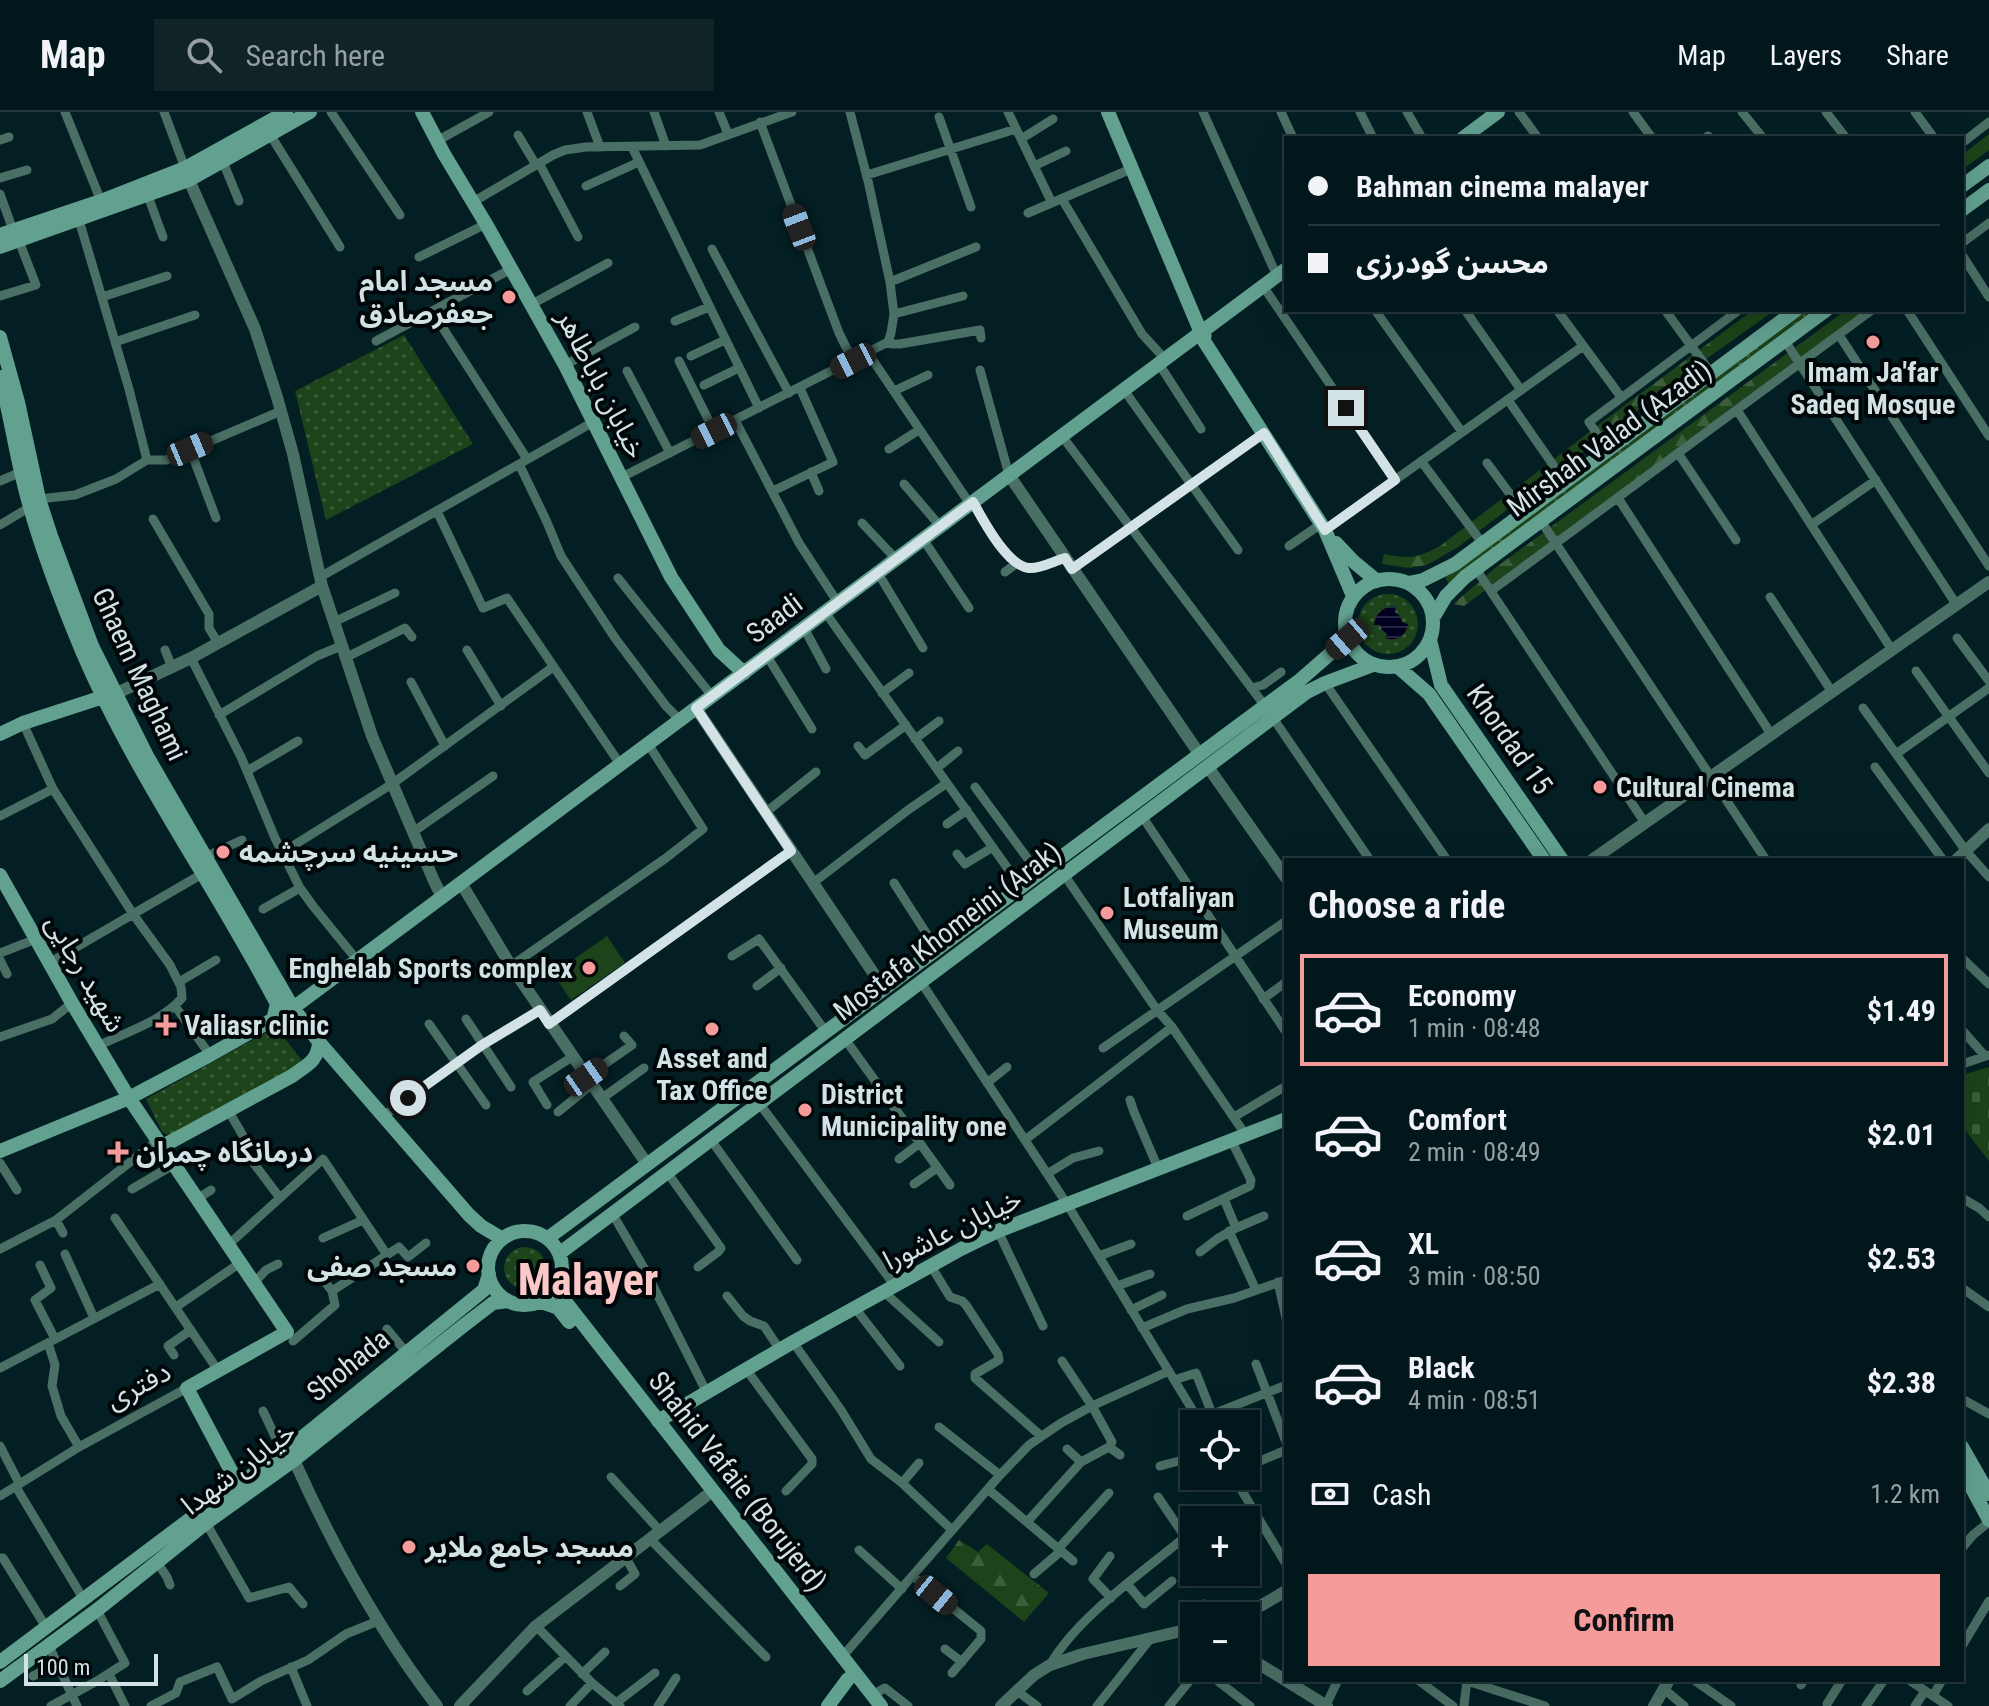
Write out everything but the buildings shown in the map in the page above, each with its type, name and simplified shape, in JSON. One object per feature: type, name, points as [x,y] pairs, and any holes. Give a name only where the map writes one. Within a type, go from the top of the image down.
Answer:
[{"type":"main road","points":[[11,235],[79,220],[148,196],[286,112]]},
{"type":"main road","points":[[0,247],[11,235],[101,201],[223,162],[310,112]]},
{"type":"main road","name":"خیابان باباطاهر","points":[[422,112],[595,421],[671,577],[719,650],[744,673]]},
{"type":"main road","points":[[1108,112],[1199,328],[1205,330],[1204,341],[1323,527],[1353,596]]},
{"type":"main road","points":[[1466,136],[1498,112]]},
{"type":"main road","points":[[1964,185],[1989,166]]},
{"type":"main road","points":[[1964,209],[1989,190]]},
{"type":"main road","name":"Saadi","points":[[0,1151],[129,1098],[293,1008],[1282,273]]},
{"type":"main road","name":"Mirshah Valad (Azadi)","points":[[1433,618],[1446,596],[1476,569],[1823,312]]},
{"type":"main road","name":"Mirshah Valad (Azadi)","points":[[1408,583],[1423,580],[1455,564],[1483,544],[1711,373],[1785,313]]},
{"type":"main road","name":"Ghaem Maghami","points":[[0,337],[18,402],[21,472],[51,536],[109,695],[202,874],[277,1004],[273,1020]]},
{"type":"main road","name":"Ghaem Maghami","points":[[0,377],[2,394],[35,503]]},
{"type":"main road","points":[[1323,527],[1354,562],[1377,581]]},
{"type":"main road","points":[[1387,579],[1408,583],[1427,601],[1433,618],[1430,640],[1423,653],[1411,662],[1398,667],[1373,665],[1357,655],[1347,639],[1345,617],[1353,596],[1377,581],[1387,579]]},
{"type":"main road","name":"Mostafa Khomeini (Arak)","points":[[548,1238],[1021,887],[1204,761],[1269,712],[1347,639]]},
{"type":"main road","name":"Khordad 15","points":[[1430,640],[1441,685],[1561,858]]},
{"type":"main road","name":"Mostafa Khomeini (Arak)","points":[[1269,712],[1325,683],[1373,665]]},
{"type":"main road","name":"Khordad 15","points":[[1398,667],[1429,694],[1543,858]]},
{"type":"main road","points":[[0,734],[23,723],[109,695]]},
{"type":"main road","name":"Mostafa Khomeini (Arak)","points":[[560,1253],[1065,876],[1142,816],[1204,761]]},
{"type":"main road","name":"Ghaem Maghami","points":[[152,775],[205,857],[293,1008],[469,1215],[501,1238]]},
{"type":"main road","name":"شهید رجایی","points":[[0,875],[129,1098],[290,1337]]},
{"type":"main road","points":[[159,1144],[292,1076],[311,1063],[319,1053],[306,1012],[309,996]]},
{"type":"main road","name":"خیابان عاشورا","points":[[658,1421],[706,1391],[998,1231],[1284,1120]]},
{"type":"main road","points":[[517,1231],[539,1233],[548,1238],[560,1253],[563,1268],[558,1287],[541,1302],[527,1305],[508,1301],[494,1287],[489,1274],[490,1255],[501,1238],[517,1231]]},
{"type":"main road","name":"Shohada","points":[[0,1662],[238,1484],[288,1456],[406,1352],[484,1290],[489,1274]]},
{"type":"main road","name":"Shahid Vafaie (Borujerd)","points":[[558,1287],[565,1301],[874,1702]]},
{"type":"main road","name":"خیابان شهدا","points":[[0,1681],[97,1610],[288,1456],[493,1303],[508,1301]]},
{"type":"main road","name":"Shahid Vafaie (Borujerd)","points":[[541,1302],[558,1308],[848,1679],[874,1702]]},
{"type":"main road","name":"دفتری","points":[[187,1388],[290,1337]]},
{"type":"main road","points":[[187,1388],[238,1484]]},
{"type":"main road","points":[[1964,1450],[1989,1494]]},
{"type":"main road","points":[[1964,1474],[1989,1521]]},
{"type":"main road","points":[[828,1706],[848,1679]]},
{"type":"street","points":[[65,112],[101,201]]},
{"type":"street","points":[[164,112],[187,174],[255,329],[293,454],[321,581],[343,652],[372,736],[442,897]]},
{"type":"street","points":[[331,112],[400,215]]},
{"type":"street","points":[[437,141],[489,112]]},
{"type":"street","points":[[587,112],[600,147]]},
{"type":"street","points":[[654,112],[666,146]]},
{"type":"street","points":[[719,112],[728,134]]},
{"type":"street","points":[[473,202],[565,150],[700,145],[776,114],[792,112]]},
{"type":"street","points":[[622,477],[888,342],[894,314],[890,282],[850,112]]},
{"type":"street","points":[[1008,112],[1034,166],[1162,362],[1201,429]]},
{"type":"street","points":[[1203,112],[1282,273]]},
{"type":"street","points":[[1281,112],[1292,136]]},
{"type":"street","points":[[1360,112],[1372,136]]},
{"type":"street","points":[[1407,112],[1421,136]]},
{"type":"street","points":[[1519,112],[1537,136]]},
{"type":"street","points":[[1633,112],[1651,136]]},
{"type":"street","points":[[1742,112],[1761,136]]},
{"type":"street","points":[[1826,112],[1844,136]]},
{"type":"street","points":[[1915,112],[1933,136]]},
{"type":"street","points":[[939,117],[971,207]]},
{"type":"street","points":[[1021,139],[1053,119]]},
{"type":"street","points":[[760,122],[839,333],[853,361]]},
{"type":"street","points":[[1964,141],[1989,122]]},
{"type":"street","points":[[867,175],[1016,129]]},
{"type":"street","points":[[518,135],[578,237]]},
{"type":"street","points":[[271,136],[340,247]]},
{"type":"street","points":[[632,147],[759,408]]},
{"type":"street","points":[[1034,166],[1066,151]]},
{"type":"street","points":[[223,162],[239,201]]},
{"type":"street","points":[[586,186],[639,162]]},
{"type":"street","points":[[1028,213],[1131,169]]},
{"type":"street","points":[[0,178],[27,170]]},
{"type":"street","points":[[0,194],[11,235],[36,285],[0,296]]},
{"type":"street","points":[[148,196],[163,237]]},
{"type":"street","points":[[79,220],[147,460]]},
{"type":"street","points":[[1964,242],[1989,223]]},
{"type":"street","points":[[419,257],[486,224]]},
{"type":"street","points":[[890,282],[976,247]]},
{"type":"street","points":[[712,249],[789,393]]},
{"type":"street","points":[[1964,258],[1989,297]]},
{"type":"street","points":[[532,304],[608,263]]},
{"type":"street","points":[[376,341],[511,269]]},
{"type":"street","points":[[102,297],[167,276]]},
{"type":"street","points":[[1263,286],[1395,480]]},
{"type":"street","points":[[894,314],[963,296]]},
{"type":"street","points":[[675,321],[709,307]]},
{"type":"street","points":[[432,311],[523,462],[561,556],[615,638],[680,720]]},
{"type":"street","points":[[1376,312],[1462,432]]},
{"type":"street","points":[[1466,312],[1521,390]]},
{"type":"street","points":[[1558,312],[1621,397]]},
{"type":"street","points":[[1666,312],[1711,373]]},
{"type":"street","points":[[1608,450],[1589,422],[1736,312]]},
{"type":"street","points":[[1491,591],[1869,312]]},
{"type":"street","points":[[1908,312],[1989,436]]},
{"type":"street","points":[[115,342],[195,315]]},
{"type":"street","points":[[565,365],[635,327]]},
{"type":"street","points":[[888,342],[900,344],[980,330],[981,338]]},
{"type":"street","points":[[1839,335],[1989,566]]},
{"type":"street","points":[[691,356],[725,340]]},
{"type":"street","points":[[1785,341],[1956,604]]},
{"type":"street","points":[[1289,546],[1395,480],[1583,346]]},
{"type":"street","points":[[868,353],[987,528],[1016,564],[1032,569],[1069,563],[1130,528],[1264,433]]},
{"type":"street","points":[[679,361],[714,431]]},
{"type":"street","points":[[704,385],[739,368]]},
{"type":"street","points":[[980,370],[1009,475],[1284,875]]},
{"type":"street","points":[[627,371],[670,453]]},
{"type":"street","points":[[894,391],[928,375]]},
{"type":"street","points":[[773,491],[833,462],[800,388]]},
{"type":"street","points":[[1124,390],[1238,550]]},
{"type":"street","points":[[1508,400],[1565,482]]},
{"type":"street","points":[[1737,410],[1892,650]]},
{"type":"street","points":[[0,525],[35,503],[75,495],[116,479],[147,460],[166,460],[281,411]]},
{"type":"street","points":[[735,420],[799,543],[838,603]]},
{"type":"street","points":[[109,695],[218,643],[437,511],[595,421]]},
{"type":"street","points":[[889,449],[919,430]]},
{"type":"street","points":[[1062,436],[1269,712],[1369,858]]},
{"type":"street","points":[[190,449],[216,518]]},
{"type":"street","points":[[1678,453],[1736,540]]},
{"type":"street","points":[[1421,461],[1483,544]]},
{"type":"street","points":[[1487,463],[1524,513]]},
{"type":"street","points":[[0,481],[21,472]]},
{"type":"street","points":[[811,472],[819,491]]},
{"type":"street","points":[[1811,525],[1876,480]]},
{"type":"street","points":[[904,484],[940,526]]},
{"type":"street","points":[[1618,498],[1771,734]]},
{"type":"street","points":[[437,511],[483,608],[507,598],[620,764]]},
{"type":"street","points":[[153,519],[209,614],[209,628],[218,643]]},
{"type":"street","points":[[1541,521],[1765,858]]},
{"type":"street","points":[[862,523],[896,559]]},
{"type":"street","points":[[923,539],[969,608]]},
{"type":"street","points":[[1005,572],[1016,564]]},
{"type":"street","points":[[1476,569],[1645,823]]},
{"type":"street","points":[[878,573],[923,648]]},
{"type":"street","points":[[618,578],[712,696]]},
{"type":"street","points":[[1595,858],[1989,582]]},
{"type":"street","points":[[334,622],[395,593]]},
{"type":"street","points":[[1770,597],[1832,692]]},
{"type":"street","points":[[825,612],[1021,887]]},
{"type":"street","points":[[219,715],[317,656],[343,652],[405,628],[412,637]]},
{"type":"street","points":[[804,628],[826,669]]},
{"type":"street","points":[[1957,638],[1989,681]]},
{"type":"street","points":[[165,650],[172,667]]},
{"type":"street","points":[[467,650],[501,706]]},
{"type":"street","points":[[767,656],[812,729]]},
{"type":"street","points":[[191,658],[300,888],[357,960]]},
{"type":"street","points":[[283,852],[392,784],[553,667]]},
{"type":"street","points":[[1916,671],[1989,773]]},
{"type":"street","points":[[1251,688],[1263,685],[1281,672]]},
{"type":"street","points":[[882,693],[909,673]]},
{"type":"street","points":[[411,682],[445,746]]},
{"type":"street","points":[[1325,683],[1446,858]]},
{"type":"street","points":[[1896,754],[1989,688]]},
{"type":"street","points":[[696,708],[884,989]]},
{"type":"street","points":[[1863,708],[1961,855],[1989,877]]},
{"type":"street","points":[[915,739],[939,721]]},
{"type":"street","points":[[23,723],[53,789],[133,914],[170,965],[181,987],[182,998],[175,1006],[145,1025],[98,1046]]},
{"type":"street","points":[[858,746],[865,755],[906,725]]},
{"type":"street","points":[[247,771],[298,741]]},
{"type":"street","points":[[511,966],[703,829],[648,744]]},
{"type":"street","points":[[937,768],[958,751]]},
{"type":"street","points":[[1875,767],[1942,858]]},
{"type":"street","points":[[765,813],[816,772]]},
{"type":"street","points":[[413,832],[493,776]]},
{"type":"street","points":[[813,883],[947,783]]},
{"type":"street","points":[[975,787],[1039,874]]},
{"type":"street","points":[[0,816],[53,789]]},
{"type":"street","points":[[947,824],[967,810]]},
{"type":"street","points":[[1142,816],[1284,1029]]},
{"type":"street","points":[[1961,855],[1989,829]]},
{"type":"street","points":[[205,857],[242,840]]},
{"type":"street","points":[[957,854],[965,864],[993,847]]},
{"type":"street","points":[[549,1024],[791,851]]},
{"type":"street","points":[[49,963],[202,874]]},
{"type":"street","points":[[1065,876],[1234,1117],[1250,1186],[1187,1216]]},
{"type":"street","points":[[461,883],[549,1024],[647,1164]]},
{"type":"street","points":[[894,883],[937,950]]},
{"type":"street","points":[[263,909],[300,888]]},
{"type":"street","points":[[1103,1048],[1284,922]]},
{"type":"street","points":[[0,953],[36,939]]},
{"type":"street","points":[[732,956],[759,939],[826,1032]]},
{"type":"street","points":[[0,960],[7,974]]},
{"type":"street","points":[[179,982],[216,960]]},
{"type":"street","points":[[1964,960],[1989,984]]},
{"type":"street","points":[[757,986],[781,968]]},
{"type":"street","points":[[921,982],[1067,1204],[1192,1410]]},
{"type":"street","points":[[1263,999],[1284,983]]},
{"type":"street","points":[[0,1037],[52,1019],[72,1003]]},
{"type":"street","points":[[175,1006],[210,1055]]},
{"type":"street","points":[[385,1115],[482,1045],[540,1010]]},
{"type":"street","points":[[466,1019],[511,1087]]},
{"type":"street","points":[[429,1024],[486,1105]]},
{"type":"street","points":[[1025,1140],[1172,1027]]},
{"type":"street","points":[[1964,1032],[1987,1055],[1964,1063]]},
{"type":"street","points":[[558,1112],[632,1045],[624,1036]]},
{"type":"street","points":[[845,1039],[950,1185]]},
{"type":"street","points":[[547,1105],[533,1082],[572,1057]]},
{"type":"street","points":[[987,1083],[1007,1067]]},
{"type":"street","points":[[601,1099],[644,1068]]},
{"type":"street","points":[[1234,1117],[1284,1087]]},
{"type":"street","points":[[1130,1100],[1158,1168]]},
{"type":"street","points":[[759,1103],[889,1289],[939,1342]]},
{"type":"street","points":[[228,1110],[246,1141]]},
{"type":"street","points":[[711,1140],[797,1260]]},
{"type":"street","points":[[899,1159],[920,1143]]},
{"type":"street","points":[[0,1249],[56,1220],[159,1144]]},
{"type":"street","points":[[1047,1174],[1073,1158],[1099,1151]]},
{"type":"street","points":[[249,1157],[280,1198]]},
{"type":"street","points":[[228,1245],[323,1159],[387,1255]]},
{"type":"street","points":[[0,1163],[17,1190]]},
{"type":"street","points":[[132,1189],[173,1165]]},
{"type":"street","points":[[914,1184],[937,1168]]},
{"type":"street","points":[[667,1172],[721,1248],[698,1267]]},
{"type":"street","points":[[197,1199],[211,1190]]},
{"type":"street","points":[[1224,1199],[1256,1290]]},
{"type":"street","points":[[1964,1199],[1989,1217]]},
{"type":"street","points":[[612,1213],[644,1268],[706,1391]]},
{"type":"street","points":[[1200,1252],[1233,1229],[1264,1216]]},
{"type":"street","points":[[115,1218],[219,1372]]},
{"type":"street","points":[[56,1220],[63,1233]]},
{"type":"street","points":[[323,1238],[363,1220]]},
{"type":"street","points":[[998,1231],[1043,1326]]},
{"type":"street","points":[[332,1291],[399,1247],[408,1257],[426,1243]]},
{"type":"street","points":[[1099,1256],[1131,1244]]},
{"type":"street","points":[[65,1254],[94,1318]]},
{"type":"street","points":[[176,1307],[240,1263]]},
{"type":"street","points":[[254,1283],[266,1270],[278,1264]]},
{"type":"street","points":[[40,1265],[51,1288],[35,1300],[51,1341],[55,1365],[52,1386],[61,1416],[79,1447]]},
{"type":"street","points":[[931,1266],[950,1297],[966,1305],[998,1354],[999,1360],[975,1374],[975,1378],[1041,1436]]},
{"type":"street","points":[[1117,1286],[1150,1274]]},
{"type":"street","points":[[290,1337],[335,1305],[332,1291],[321,1277]]},
{"type":"street","points":[[1142,1328],[1187,1309],[1234,1298],[1282,1281]]},
{"type":"street","points":[[0,1368],[160,1284]]},
{"type":"street","points":[[1964,1289],[1989,1307]]},
{"type":"street","points":[[1131,1310],[1162,1295]]},
{"type":"street","points":[[727,1296],[743,1316],[764,1326],[787,1346],[841,1410],[871,1459],[952,1530]]},
{"type":"street","points":[[855,1308],[900,1366]]},
{"type":"street","points":[[387,1329],[406,1352]]},
{"type":"street","points":[[174,1355],[168,1346],[191,1330]]},
{"type":"street","points":[[1027,1522],[1081,1462],[1109,1447],[1112,1442],[1062,1361]]},
{"type":"street","points":[[1256,1364],[1283,1427]]},
{"type":"street","points":[[746,1369],[812,1459],[812,1464],[786,1491]]},
{"type":"street","points":[[842,1657],[1000,1475],[1041,1436],[1092,1406],[1171,1376],[1196,1373],[1210,1410]]},
{"type":"street","points":[[1232,1410],[1284,1386]]},
{"type":"street","name":"دفتری","points":[[0,1496],[79,1447],[187,1388]]},
{"type":"street","points":[[1964,1400],[1989,1414]]},
{"type":"street","points":[[263,1411],[378,1621],[437,1706]]},
{"type":"street","points":[[939,1427],[1000,1475]]},
{"type":"street","points":[[0,1446],[18,1485],[84,1600]]},
{"type":"street","points":[[1109,1447],[1120,1455]]},
{"type":"street","points":[[1067,1449],[1081,1462]]},
{"type":"street","points":[[1260,1461],[1284,1451]]},
{"type":"street","points":[[1160,1466],[1180,1461]]},
{"type":"street","points":[[902,1483],[919,1463]]},
{"type":"street","points":[[611,1477],[656,1536],[766,1657]]},
{"type":"street","points":[[989,1490],[1073,1561]]},
{"type":"street","points":[[1241,1490],[1284,1561]]},
{"type":"street","points":[[1034,1574],[1060,1550],[1109,1493]]},
{"type":"street","points":[[460,1706],[536,1626],[706,1496]]},
{"type":"street","points":[[1158,1497],[1180,1530]]},
{"type":"street","points":[[1964,1546],[1989,1521]]},
{"type":"street","points":[[206,1523],[249,1598],[289,1587],[303,1604]]},
{"type":"street","points":[[1050,1665],[1069,1637],[1180,1541]]},
{"type":"street","points":[[859,1550],[902,1589]]},
{"type":"street","points":[[1110,1556],[1093,1579],[1111,1598]]},
{"type":"street","points":[[0,1558],[3,1558],[46,1627]]},
{"type":"street","points":[[620,1586],[635,1574],[626,1558]]},
{"type":"street","points":[[157,1562],[170,1585]]},
{"type":"street","points":[[913,1576],[981,1631],[981,1639],[952,1673]]},
{"type":"street","points":[[1128,1585],[1144,1604],[1172,1581]]},
{"type":"street","points":[[1260,1606],[1284,1592]]},
{"type":"street","points":[[1964,1643],[1989,1601]]},
{"type":"street","points":[[51,1706],[125,1663],[97,1610]]},
{"type":"street","points":[[152,1706],[176,1693],[180,1682],[217,1667],[232,1699],[261,1681],[308,1660],[346,1634],[378,1621]]},
{"type":"street","points":[[536,1626],[582,1674],[618,1704],[655,1673]]},
{"type":"street","points":[[1001,1706],[1050,1665],[1063,1659],[1180,1631]]},
{"type":"street","points":[[1097,1706],[1151,1638]]},
{"type":"street","points":[[49,1646],[77,1706]]},
{"type":"street","points":[[945,1649],[962,1662]]},
{"type":"street","points":[[582,1674],[605,1652]]},
{"type":"street","points":[[527,1691],[565,1657]]},
{"type":"street","points":[[33,1676],[56,1664]]},
{"type":"street","points":[[1260,1665],[1284,1679]]},
{"type":"street","points":[[291,1667],[307,1706]]},
{"type":"street","points":[[109,1674],[125,1706]]},
{"type":"street","points":[[658,1706],[676,1678]]},
{"type":"street","points":[[1169,1706],[1189,1682]]},
{"type":"street","points":[[1218,1682],[1250,1706]]},
{"type":"street","points":[[1288,1682],[1327,1706],[1337,1682]]},
{"type":"street","points":[[1421,1682],[1453,1706]]},
{"type":"street","points":[[1464,1706],[1467,1682]]},
{"type":"street","points":[[1472,1682],[1526,1703],[1545,1706]]},
{"type":"street","points":[[1697,1682],[1731,1706]]},
{"type":"street","points":[[1827,1704],[1841,1682]]},
{"type":"street","points":[[1866,1706],[1883,1682]]},
{"type":"street","points":[[1912,1682],[1948,1706]]},
{"type":"street","points":[[1915,1706],[1940,1682]]},
{"type":"street","points":[[570,1706],[592,1683]]},
{"type":"street","points":[[1654,1706],[1666,1685],[1684,1706]]},
{"type":"street","points":[[874,1702],[885,1688],[908,1706]]},
{"type":"street","points":[[1017,1691],[1037,1706]]},
{"type":"green space","points":[[1989,134],[1989,150],[1964,169],[1964,153]]},
{"type":"green space","points":[[1750,312],[1772,312],[1458,547],[1427,565],[1409,568],[1382,564],[1384,554],[1413,556],[1440,546]]},
{"type":"green space","points":[[1799,312],[1812,312],[1449,585],[1445,577]]},
{"type":"green space","points":[[1843,312],[1863,312],[1464,606],[1453,604],[1495,568]]},
{"type":"green space","points":[[404,335],[473,444],[326,520],[295,391]]},
{"type":"green space","points":[[1388,594],[1400,596],[1409,603],[1416,612],[1416,636],[1409,645],[1400,652],[1388,654],[1376,652],[1367,645],[1360,636],[1358,624],[1360,612],[1367,603],[1376,596]]},
{"type":"green space","name":"Enghelab Sports complex","points":[[607,936],[625,963],[571,1000],[553,974]]},
{"type":"green space","points":[[276,1027],[303,1062],[170,1136],[162,1132],[146,1099]]},
{"type":"green space","points":[[1989,1067],[1989,1161],[1964,1129],[1964,1074]]},
{"type":"green space","points":[[525,1247],[540,1253],[546,1268],[540,1283],[525,1289],[510,1283],[504,1268],[510,1253]]},
{"type":"green space","points":[[959,1540],[978,1552],[987,1544],[1049,1593],[1024,1622],[946,1558]]},
{"type":"water","points":[[1396,607],[1395,612],[1402,622],[1408,624],[1403,635],[1393,639],[1385,638],[1387,634],[1380,625],[1374,625],[1379,612]]},
{"type":"place","name":"مسجد امام جعفرصادق","points":[[509,297]]},
{"type":"place","name":"Imam Ja'far Sadeq Mosque","points":[[1873,342]]},
{"type":"place","name":"Cultural Cinema","points":[[1600,787]]},
{"type":"place","name":"حسینیه سرچشمه","points":[[223,852]]},
{"type":"place","name":"Lotfaliyan Museum","points":[[1107,913]]},
{"type":"place","name":"Enghelab Sports complex","points":[[589,968]]},
{"type":"place","name":"Valiasr clinic","points":[[166,1025]]},
{"type":"place","name":"Asset and Tax Office","points":[[712,1029]]},
{"type":"place","name":"District Municipality one","points":[[805,1110]]},
{"type":"place","name":"درمانگاه چمران","points":[[118,1152]]},
{"type":"place","name":"مسجد صفی","points":[[473,1266]]},
{"type":"place","name":"مسجد جامع ملایر","points":[[409,1547]]},
{"type":"district","name":"Malayer","points":[[588,1280]]},
{"type":"route","points":[[408,1098],[482,1045],[540,1010],[549,1024],[791,851],[696,708],[973,502],[987,528],[1016,564],[1032,569],[1065,558],[1072,569],[1264,433],[1325,530],[1395,480],[1346,408]]}]
